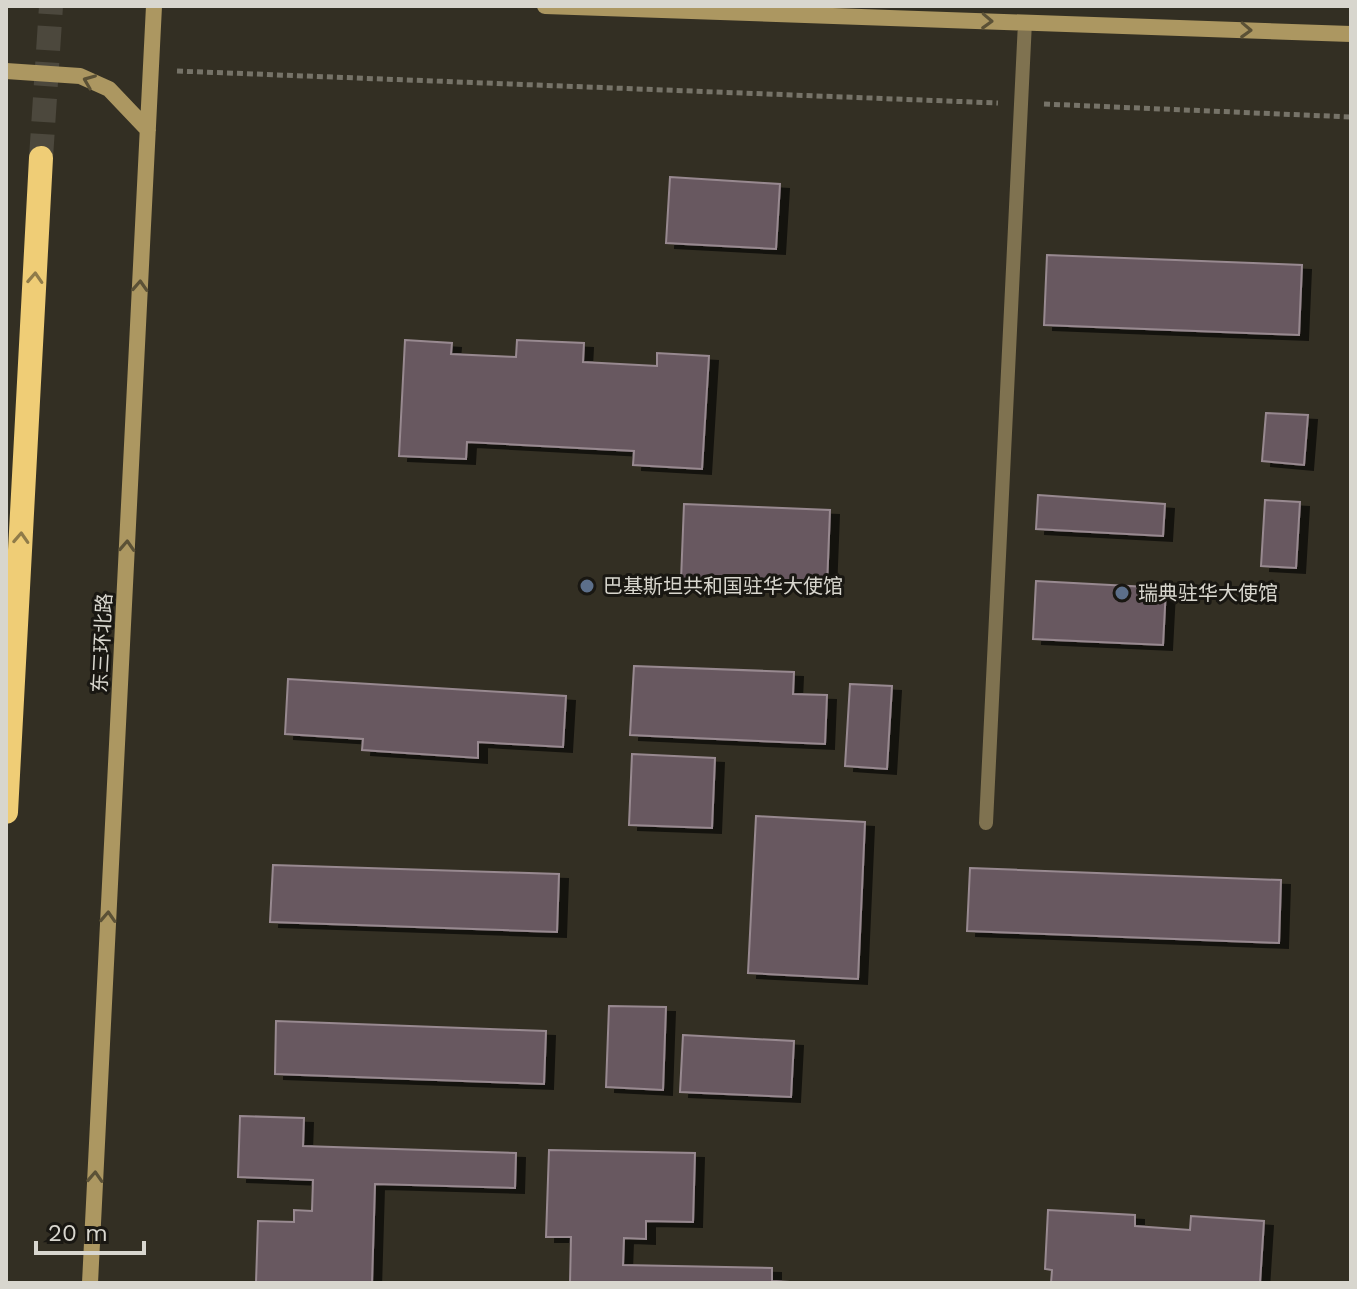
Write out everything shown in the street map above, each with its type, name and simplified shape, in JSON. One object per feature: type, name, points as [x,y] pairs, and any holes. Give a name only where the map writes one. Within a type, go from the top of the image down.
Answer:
[{"type":"highway","points":[[6,812],[41,158]]},
{"type":"street","name":"东三环北路","points":[[90,1283],[154,6]]},
{"type":"street","points":[[545,6],[1351,34]]},
{"type":"street","points":[[6,71],[80,76],[109,89],[148,130]]},
{"type":"lane","points":[[986,823],[1025,22]]},
{"type":"path","points":[[151,70],[1351,117]]},
{"type":"building","points":[[670,177],[780,184],[776,249],[666,243]]},
{"type":"building","points":[[1047,255],[1302,265],[1299,335],[1044,325]]},
{"type":"building","points":[[405,340],[452,343],[451,354],[516,357],[517,340],[584,343],[583,362],[657,366],[657,353],[709,356],[702,469],[633,465],[634,451],[467,442],[466,459],[399,456]]},
{"type":"building","points":[[1266,413],[1308,415],[1304,465],[1262,461]]},
{"type":"building","points":[[1038,495],[1165,504],[1163,536],[1036,529]]},
{"type":"building","points":[[1265,500],[1300,502],[1296,568],[1261,566]]},
{"type":"building","points":[[684,504],[830,510],[827,586],[681,580]]},
{"type":"building","points":[[1036,581],[1166,588],[1163,645],[1033,639]]},
{"type":"building","points":[[634,666],[794,672],[793,694],[827,695],[825,744],[630,735]]},
{"type":"building","points":[[288,679],[566,696],[563,747],[478,742],[478,758],[362,750],[363,739],[285,734]]},
{"type":"building","points":[[850,684],[892,686],[887,769],[845,766]]},
{"type":"building","points":[[632,754],[715,758],[712,828],[629,825]]},
{"type":"building","points":[[756,816],[865,822],[858,979],[748,973]]},
{"type":"building","points":[[273,865],[559,874],[557,932],[270,922]]},
{"type":"building","points":[[970,868],[1281,880],[1279,943],[967,931]]},
{"type":"building","points":[[609,1006],[666,1007],[663,1090],[606,1087]]},
{"type":"building","points":[[276,1021],[546,1031],[544,1084],[275,1074]]},
{"type":"building","points":[[683,1035],[794,1041],[791,1097],[680,1092]]},
{"type":"building","points":[[240,1116],[304,1118],[303,1146],[516,1153],[515,1188],[375,1184],[372,1283],[256,1283],[258,1221],[294,1222],[294,1210],[312,1211],[313,1180],[238,1177]]},
{"type":"building","points":[[549,1150],[695,1153],[693,1222],[646,1221],[646,1239],[624,1238],[623,1265],[772,1268],[772,1281],[807,1283],[570,1283],[571,1237],[546,1237]]},
{"type":"building","points":[[1048,1210],[1135,1215],[1135,1226],[1190,1230],[1191,1216],[1264,1221],[1260,1283],[1051,1283],[1052,1270],[1045,1269]]},
{"type":"tunnel","points":[[41,158],[51,6]]},
{"type":"place","name":"巴基斯坦共和国驻华大使馆","points":[[587,586]]},
{"type":"place","name":"瑞典驻华大使馆","points":[[1122,593]]}]
